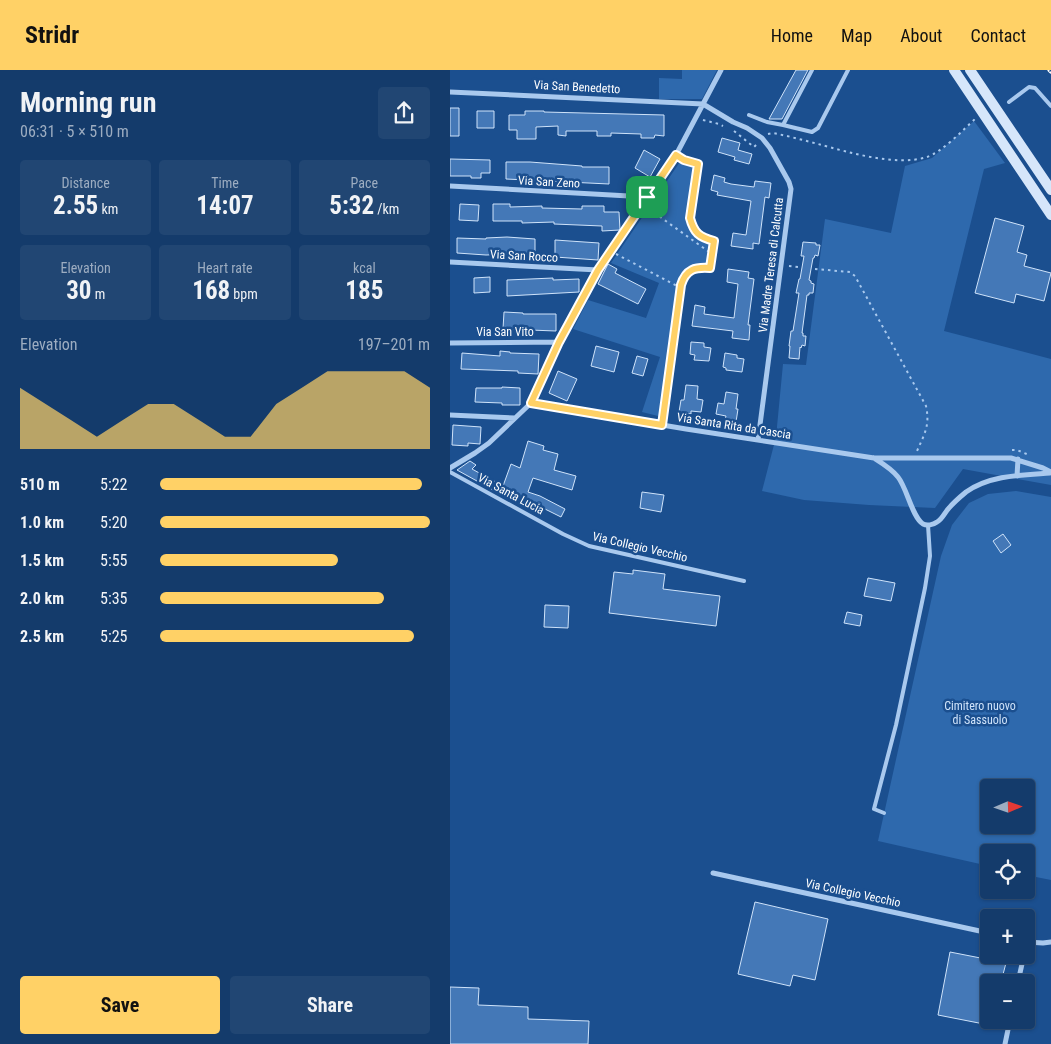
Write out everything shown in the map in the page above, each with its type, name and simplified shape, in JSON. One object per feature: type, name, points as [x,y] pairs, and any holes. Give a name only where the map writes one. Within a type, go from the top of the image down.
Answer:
[{"type":"main road","points":[[954,70],[1051,216]]},
{"type":"main road","points":[[970,70],[1051,190]]},
{"type":"street","points":[[450,468],[489,443],[531,403],[559,342],[598,270],[676,155],[721,70]]},
{"type":"street","name":"Via San Benedetto","points":[[450,92],[703,104]]},
{"type":"street","name":"Via Madre Teresa di Calcutta","points":[[703,104],[762,138],[770,148],[791,189],[758,440]]},
{"type":"street","name":"Via San Zeno","points":[[450,186],[647,197]]},
{"type":"street","name":"Via San Rocco","points":[[450,262],[598,270]]},
{"type":"street","name":"Via San Vito","points":[[450,343],[559,342]]},
{"type":"street","name":"Via Santa Rita da Cascia","points":[[531,403],[874,458],[1012,458],[1051,472]]},
{"type":"street","points":[[450,415],[515,418]]},
{"type":"street","name":"Via Santa Rita da Cascia","points":[[874,458],[898,476],[918,519],[928,525],[939,522],[956,500],[972,488],[992,480],[1051,472]]},
{"type":"street","points":[[1017,476],[1018,459]]},
{"type":"street","name":"Via Collegio Vecchio","points":[[714,873],[980,931]]},
{"type":"street","points":[[1035,943],[1051,942]]},
{"type":"street","points":[[1005,1044],[1008,1029]]},
{"type":"lane","points":[[783,125],[812,70]]},
{"type":"lane","points":[[749,115],[767,122],[812,132],[818,128],[848,70]]},
{"type":"lane","points":[[1009,102],[1029,87],[1035,88],[1051,106]]},
{"type":"lane","name":"Via Santa Lucia","points":[[450,472],[563,534]]},
{"type":"lane","points":[[884,813],[874,809],[896,725],[925,588],[930,556],[928,525]]},
{"type":"lane","name":"Via Collegio Vecchio","points":[[563,534],[589,546],[744,581]]},
{"type":"path","points":[[695,118],[719,124],[735,132],[754,147],[767,134],[773,133],[841,150],[908,161],[928,157],[940,151],[975,119]]},
{"type":"path","points":[[662,425],[683,278],[695,268],[710,268],[714,241],[703,238],[697,233],[692,227],[690,218],[698,164],[684,160],[676,155]]},
{"type":"path","points":[[647,207],[712,254]]},
{"type":"path","points":[[612,249],[615,254],[681,288]]},
{"type":"path","points":[[781,265],[799,267]]},
{"type":"path","points":[[815,269],[850,272],[855,276],[868,298],[926,406],[928,418],[926,431],[916,453]]},
{"type":"green space","points":[[682,70],[717,70],[702,99],[659,99],[659,78],[682,79]]},
{"type":"green space","points":[[974,121],[1005,163],[984,169],[944,331],[1051,359],[1051,485],[963,469],[935,508],[804,500],[762,491],[776,437],[783,364],[806,365],[825,219],[891,233],[905,166],[932,158]]},
{"type":"green space","points":[[684,156],[701,161],[694,215],[696,226],[701,233],[708,237],[717,238],[711,273],[702,272],[695,274],[684,285],[666,418],[642,412],[660,357],[573,329],[588,300],[646,318],[659,283],[611,263]]},
{"type":"green space","name":"Cimitero nuovo di Sassuolo","points":[[1016,491],[1051,497],[1051,880],[1035,877],[1035,844],[980,844],[980,864],[878,841],[941,556],[952,525],[969,503],[988,494]]},
{"type":"building","points":[[796,70],[808,70],[782,119],[769,119]]},
{"type":"building","points":[[450,108],[459,108],[459,136],[450,136]]},
{"type":"building","points":[[477,111],[494,111],[494,128],[477,128]]},
{"type":"building","points":[[525,111],[664,115],[664,136],[655,135],[654,138],[641,138],[641,134],[611,133],[611,136],[597,136],[597,131],[566,131],[566,136],[558,135],[558,126],[536,127],[536,139],[517,139],[517,130],[509,130],[509,115],[525,115]]},
{"type":"building","points":[[722,138],[740,143],[738,150],[752,154],[749,164],[734,160],[735,157],[718,152]]},
{"type":"building","points":[[644,150],[660,159],[650,177],[635,168]]},
{"type":"building","points":[[450,159],[490,160],[490,173],[481,173],[481,178],[450,176]]},
{"type":"building","points":[[506,162],[609,167],[609,184],[506,179]]},
{"type":"building","points":[[714,175],[725,178],[724,182],[731,184],[754,187],[755,181],[771,183],[769,198],[765,197],[759,244],[753,243],[753,249],[731,246],[733,233],[746,235],[751,201],[717,195],[718,192],[711,190]]},
{"type":"building","points":[[460,204],[479,205],[478,221],[459,220]]},
{"type":"building","points":[[493,204],[510,204],[510,207],[542,206],[542,208],[582,209],[582,206],[604,206],[604,212],[619,212],[620,230],[602,231],[602,226],[554,224],[554,222],[522,223],[522,221],[493,221]]},
{"type":"building","points":[[995,218],[1024,226],[1017,252],[1027,255],[1024,266],[1051,273],[1044,301],[1016,294],[1014,303],[975,293]]},
{"type":"building","points":[[507,237],[535,239],[535,257],[517,256],[517,254],[486,255],[457,253],[457,238],[486,239]]},
{"type":"building","points":[[555,240],[599,243],[598,260],[555,257]]},
{"type":"building","points":[[803,242],[820,245],[818,256],[815,255],[813,258],[809,280],[814,284],[813,293],[807,295],[802,333],[803,336],[806,336],[805,346],[802,345],[800,347],[799,359],[789,358],[789,346],[799,293],[796,293],[804,256],[801,256]]},
{"type":"building","points":[[608,264],[617,269],[615,273],[646,289],[638,304],[598,284]]},
{"type":"building","points":[[728,269],[749,272],[748,278],[754,279],[748,325],[750,325],[749,340],[732,338],[733,331],[692,326],[695,305],[705,307],[704,314],[734,318],[738,284],[727,282]]},
{"type":"building","points":[[490,277],[490,292],[474,293],[474,278]]},
{"type":"building","points":[[553,278],[553,280],[579,279],[579,292],[507,296],[507,280]]},
{"type":"building","points":[[504,312],[556,314],[556,331],[503,329]]},
{"type":"building","points":[[691,342],[704,343],[704,347],[711,348],[709,361],[694,360],[695,355],[690,354]]},
{"type":"building","points":[[596,346],[619,352],[614,372],[591,366]]},
{"type":"building","points":[[500,351],[539,354],[538,374],[518,373],[518,371],[461,369],[462,353],[500,356]]},
{"type":"building","points":[[725,353],[737,355],[737,358],[744,359],[742,372],[726,370],[723,367]]},
{"type":"building","points":[[637,356],[648,359],[643,376],[632,373]]},
{"type":"building","points":[[558,371],[577,379],[567,401],[549,393]]},
{"type":"building","points":[[686,385],[698,386],[697,399],[703,400],[701,412],[691,411],[691,414],[679,412],[681,400],[684,400]]},
{"type":"building","points":[[476,388],[520,388],[520,405],[475,402]]},
{"type":"building","points":[[726,392],[738,394],[736,422],[725,420],[726,416],[716,414],[718,403],[724,404]]},
{"type":"building","points":[[453,425],[481,427],[480,444],[468,443],[468,446],[452,445]]},
{"type":"building","points":[[528,441],[544,446],[543,450],[558,454],[554,470],[576,476],[572,490],[533,478],[528,492],[565,509],[561,517],[537,505],[536,507],[495,491],[457,470],[470,461],[476,465],[472,469],[503,486],[511,464],[520,468]]},
{"type":"building","points":[[642,492],[664,495],[661,512],[640,508]]},
{"type":"building","points":[[1003,534],[1011,545],[1001,553],[993,541]]},
{"type":"building","points":[[633,570],[665,574],[663,589],[720,596],[716,626],[609,613],[614,572],[633,574]]},
{"type":"building","points":[[868,578],[895,583],[891,601],[864,596]]},
{"type":"building","points":[[545,605],[569,606],[568,628],[544,627]]},
{"type":"building","points":[[847,612],[862,615],[860,626],[844,623]]},
{"type":"building","points":[[755,902],[828,919],[815,980],[793,975],[790,986],[738,974]]},
{"type":"building","points":[[950,952],[980,958],[980,964],[1006,964],[1003,974],[980,974],[980,1023],[938,1015]]},
{"type":"building","points":[[450,987],[479,988],[478,1005],[528,1007],[528,1019],[589,1021],[588,1044],[450,1044]]},
{"type":"route","points":[[676,155],[684,160],[698,164],[690,218],[692,227],[697,233],[703,238],[714,241],[710,268],[695,268],[688,272],[683,278],[681,285],[662,425],[531,403],[559,342],[598,270],[647,197],[676,155]]}]
